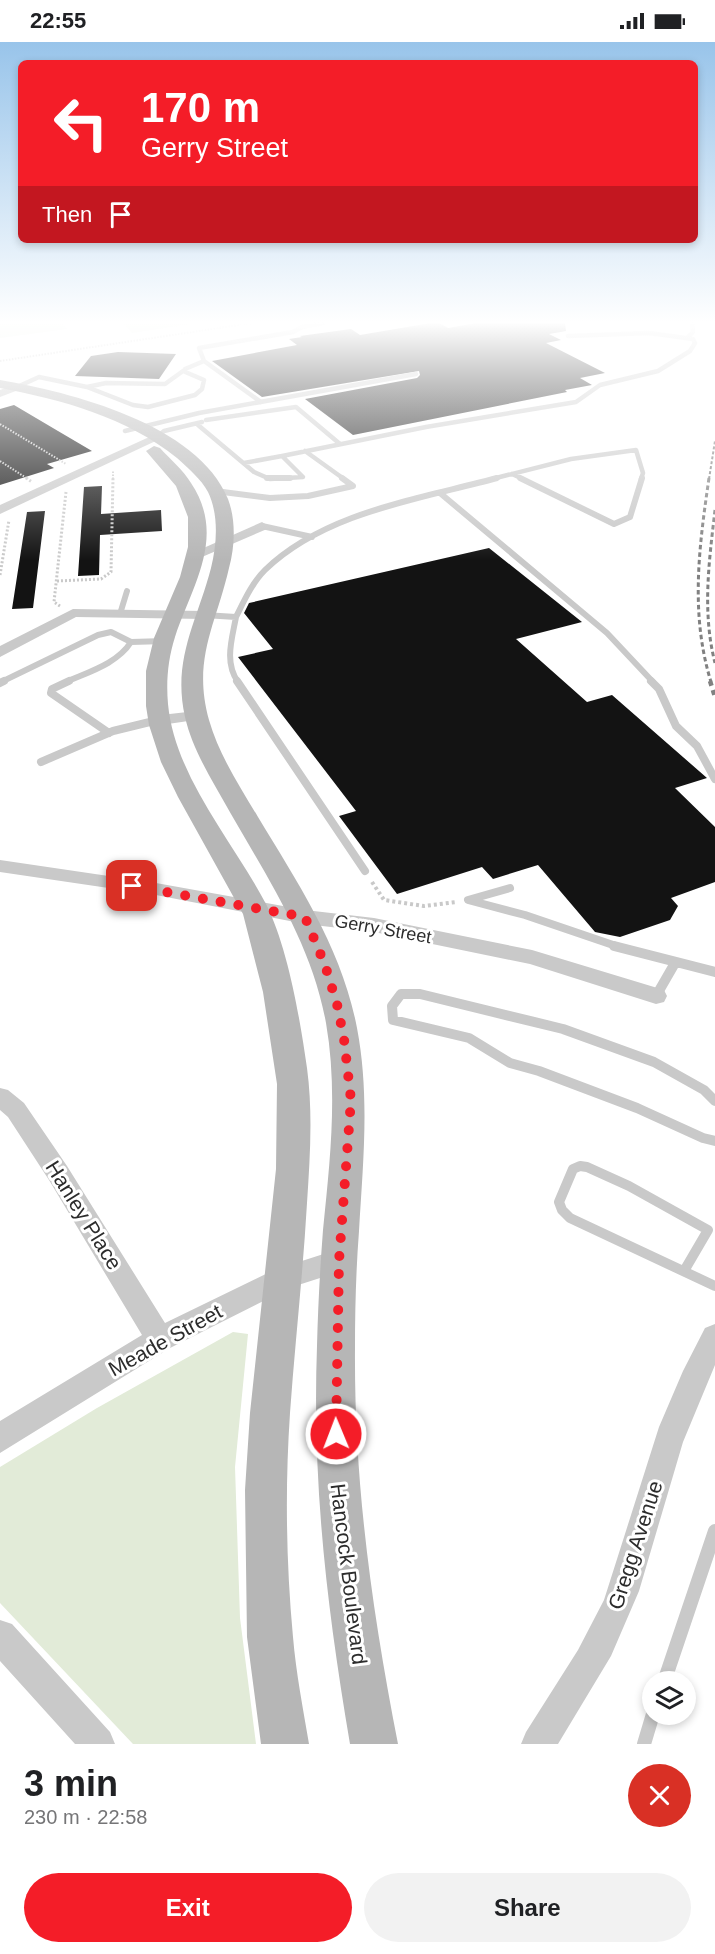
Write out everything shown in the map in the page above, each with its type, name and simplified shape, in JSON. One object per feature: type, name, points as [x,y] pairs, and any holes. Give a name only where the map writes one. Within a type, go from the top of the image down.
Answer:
[{"type":"street","points":[[47,402],[124,431],[148,435],[192,495],[211,549]]},
{"type":"street","points":[[77,402],[124,417],[194,464],[215,491],[221,509],[211,549]]},
{"type":"street","points":[[0,510],[113,458],[148,435]]},
{"type":"street","points":[[211,549],[261,526]]},
{"type":"street","name":"Hancock Boulevard","points":[[211,549],[155,682],[157,706],[169,749],[187,791],[217,847],[254,907],[270,959],[287,1035],[293,1087],[292,1184],[268,1444],[266,1534],[270,1640],[285,1744]]},
{"type":"street","points":[[0,652],[74,613],[120,614],[181,624]]},
{"type":"street","name":"Hancock Boulevard","points":[[181,624],[194,644],[191,671],[196,716],[219,773],[305,917],[325,965],[337,1004],[351,1100],[339,1261],[335,1412],[337,1500],[348,1590],[374,1744]]},
{"type":"street","points":[[161,720],[196,716]]},
{"type":"street","name":"Gerry Street","points":[[0,866],[144,887],[305,917],[374,925],[532,957],[656,996]]},
{"type":"street","name":"Hanley Place","points":[[0,1097],[16,1110],[22,1119],[160,1340]]},
{"type":"street","name":"Meade Street","points":[[0,1438],[160,1340],[284,1278],[339,1261]]},
{"type":"street","name":"Gregg Avenue","points":[[542,1742],[615,1611],[637,1552],[663,1457],[683,1402],[715,1337]]},
{"type":"street","points":[[0,1636],[98,1744]]},
{"type":"lane","points":[[126,402],[148,406],[163,402]]},
{"type":"lane","points":[[148,435],[199,413],[259,402]]},
{"type":"lane","points":[[244,464],[426,427],[573,402]]},
{"type":"lane","points":[[148,406],[148,435]]},
{"type":"lane","points":[[148,435],[173,428],[200,426],[206,420],[296,407],[340,444]]},
{"type":"lane","points":[[199,413],[206,420]]},
{"type":"lane","points":[[200,426],[254,472],[270,479],[303,477],[282,456]]},
{"type":"lane","points":[[365,871],[233,675],[228,652],[236,617],[245,598],[269,566],[312,537],[346,520],[440,493],[579,456],[636,450],[643,473],[630,517],[614,524],[512,474]]},
{"type":"lane","points":[[215,491],[270,498],[308,496],[353,486],[305,452]]},
{"type":"lane","points":[[440,493],[607,633],[659,689],[676,726],[697,746],[715,779]]},
{"type":"lane","points":[[261,526],[312,537]]},
{"type":"lane","points":[[120,614],[128,591]]},
{"type":"lane","points":[[109,733],[51,693],[52,689],[115,659],[124,653],[131,642],[181,624],[236,617]]},
{"type":"lane","points":[[0,683],[98,635],[111,632],[131,642]]},
{"type":"lane","points":[[41,762],[135,723],[161,720]]},
{"type":"lane","points":[[468,900],[510,888]]},
{"type":"lane","points":[[468,900],[525,915],[598,942],[715,972]]},
{"type":"lane","points":[[656,996],[675,963]]},
{"type":"lane","points":[[715,1101],[704,1090],[654,1062],[563,1029],[420,994],[400,994],[394,1000],[391,1012],[393,1020],[469,1038],[510,1063],[539,1071],[637,1108],[703,1138],[715,1141]]},
{"type":"lane","points":[[684,1271],[712,1225],[587,1167],[580,1166],[573,1169],[559,1202],[570,1218],[715,1286]]},
{"type":"lane","points":[[668,1671],[715,1531]]},
{"type":"lane","points":[[644,1744],[650,1725]]},
{"type":"path","points":[[0,424],[81,472]]},
{"type":"path","points":[[57,581],[101,579],[111,572],[113,458]]},
{"type":"path","points":[[0,461],[45,489]]},
{"type":"path","points":[[53,624],[60,605],[54,602],[67,479]]},
{"type":"path","points":[[0,575],[12,504]]},
{"type":"path","points":[[365,871],[384,900],[424,906],[468,900]]},
{"type":"green space","points":[[233,1332],[248,1334],[235,1467],[240,1618],[256,1744],[133,1744],[0,1603],[0,1467],[97,1408]]},
{"type":"building","points":[[310,402],[515,402],[353,435]]},
{"type":"building","points":[[14,405],[92,451],[47,464],[54,468],[0,485],[0,409]]},
{"type":"building","points":[[102,486],[101,514],[161,510],[162,531],[100,535],[99,575],[78,576],[84,487]]},
{"type":"building","points":[[45,511],[33,608],[12,609],[27,512]]},
{"type":"building","points":[[489,548],[582,622],[516,639],[587,702],[612,695],[707,778],[675,788],[715,827],[715,882],[671,898],[678,906],[670,920],[620,937],[595,932],[538,865],[493,879],[482,867],[397,894],[339,816],[356,811],[238,657],[273,649],[244,613],[249,603]]},
{"type":"railway","points":[[709,479],[715,441]]},
{"type":"railway","points":[[709,478],[698,580],[700,631],[711,682]]},
{"type":"railway","points":[[715,510],[708,606],[715,663]]},
{"type":"railway","points":[[710,681],[715,697]]},
{"type":"route","points":[[132,886],[305,917],[325,965],[337,1004],[344,1039],[351,1100],[339,1261],[336,1434]]}]
